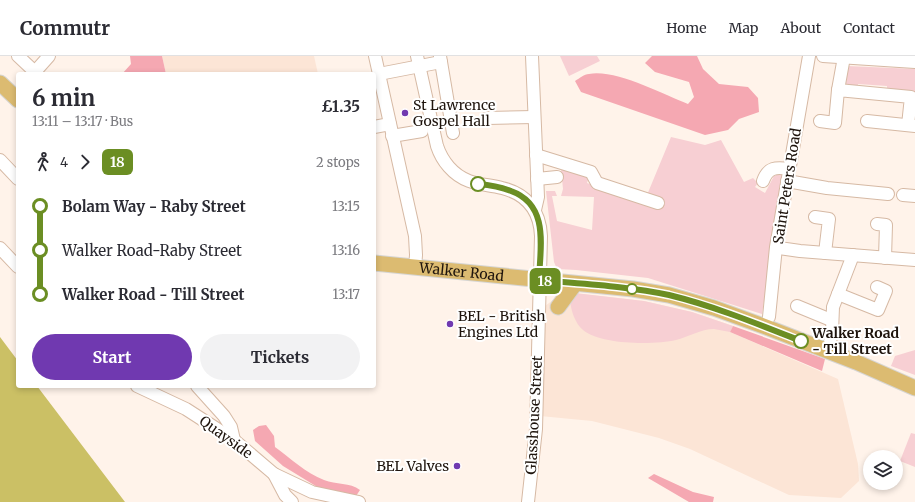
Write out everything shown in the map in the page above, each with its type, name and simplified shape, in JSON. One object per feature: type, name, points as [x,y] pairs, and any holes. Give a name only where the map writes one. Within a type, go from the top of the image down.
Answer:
[{"type":"main road","points":[[0,83],[16,95]]},
{"type":"main road","name":"Walker Road","points":[[376,263],[633,289],[669,295],[714,308],[766,327],[915,388]]},
{"type":"main road","points":[[558,307],[575,284]]},
{"type":"street","points":[[18,56],[33,72]]},
{"type":"street","points":[[35,72],[49,56]]},
{"type":"street","points":[[375,56],[415,236],[415,268]]},
{"type":"street","points":[[532,56],[538,197],[535,210]]},
{"type":"street","name":"Saint Peters Road","points":[[769,317],[776,247],[809,56]]},
{"type":"street","points":[[823,56],[915,62]]},
{"type":"street","points":[[820,121],[835,123],[838,90],[844,57]]},
{"type":"street","points":[[379,74],[419,61],[440,59],[453,134]]},
{"type":"street","points":[[419,61],[437,146],[440,155],[449,168],[468,181],[512,191],[520,195],[535,210]]},
{"type":"street","points":[[838,90],[911,97],[912,125],[867,121]]},
{"type":"street","points":[[487,118],[534,117]]},
{"type":"street","points":[[376,127],[390,124]]},
{"type":"street","points":[[392,136],[422,130]]},
{"type":"street","points":[[536,155],[591,172],[597,183],[658,203]]},
{"type":"street","points":[[0,160],[16,177]]},
{"type":"street","points":[[763,181],[766,173],[777,167],[788,174],[827,188],[888,194]]},
{"type":"street","points":[[537,179],[557,177]]},
{"type":"street","name":"Glasshouse Street","points":[[528,502],[536,429],[541,228],[535,210]]},
{"type":"street","points":[[815,217],[830,219],[825,253]]},
{"type":"street","points":[[877,224],[886,225],[884,258]]},
{"type":"street","points":[[0,248],[16,265]]},
{"type":"street","points":[[779,248],[915,260]]},
{"type":"street","points":[[828,352],[832,332],[833,307],[853,255]]},
{"type":"street","points":[[838,294],[878,310],[886,291],[877,287]]},
{"type":"street","points":[[797,306],[832,320]]},
{"type":"street","name":"Quayside","points":[[141,388],[186,409],[234,440],[274,474],[312,492],[359,502]]},
{"type":"street","points":[[199,388],[224,416],[231,427],[234,440]]},
{"type":"street","points":[[274,474],[285,495],[292,502]]},
{"type":"shaded area","points":[[130,56],[162,56],[166,72],[124,72],[131,64]]},
{"type":"shaded area","points":[[162,56],[314,56],[318,72],[166,72]]},
{"type":"shaded area","points":[[560,56],[597,56],[600,61],[569,76]]},
{"type":"shaded area","points":[[652,56],[697,56],[703,69],[719,84],[748,87],[758,98],[759,112],[739,119],[728,130],[705,135],[581,92],[575,81],[587,74],[600,73],[612,75],[639,83],[688,104],[694,97],[689,82],[655,72],[645,63]]},
{"type":"shaded area","points":[[847,66],[915,69],[915,122],[911,121],[912,95],[887,92],[887,86],[858,84],[858,87],[846,86]]},
{"type":"shaded area","points":[[671,137],[705,145],[721,140],[744,182],[753,178],[758,183],[755,187],[765,193],[774,176],[784,172],[762,314],[648,278],[557,269],[554,262],[546,191],[555,191],[557,196],[552,196],[557,221],[592,230],[594,197],[561,196],[563,189],[561,169],[589,177],[587,183],[659,208],[647,195]]},
{"type":"shaded area","points":[[564,292],[644,301],[692,312],[733,326],[730,332],[838,379],[858,464],[859,481],[841,498],[789,495],[690,449],[659,438],[592,421],[540,416],[545,306]]},
{"type":"shaded area","points":[[575,293],[644,301],[692,312],[733,326],[730,332],[709,329],[666,342],[642,343],[602,339],[583,330],[578,324],[572,312],[570,300]]},
{"type":"shaded area","points":[[733,326],[825,359],[822,371],[730,332]]},
{"type":"shaded area","points":[[0,337],[16,358],[16,388],[39,388],[125,502],[0,502]]},
{"type":"shaded area","points":[[915,350],[915,375],[891,366],[895,356]]},
{"type":"shaded area","points":[[266,425],[274,436],[275,447],[317,477],[329,482],[356,487],[360,490],[356,496],[319,488],[283,466],[255,441],[253,430],[259,426]]},
{"type":"shaded area","points":[[911,433],[915,434],[915,467],[903,462],[903,453]]},
{"type":"shaded area","points":[[654,474],[693,492],[714,497],[713,502],[689,502],[648,478]]},
{"type":"bus line","name":"18","points":[[478,184],[512,191],[528,201],[535,210],[541,228],[539,280],[633,289],[669,295],[714,308],[801,341]]},
{"type":"place","name":"St Lawrence Gospel Hall","points":[[405,113]]},
{"type":"place","name":"BEL - British Engines Ltd","points":[[450,324]]},
{"type":"place","name":"Walker Road - Till Street","points":[[801,341]]},
{"type":"place","name":"BEL Valves","points":[[457,466]]}]
